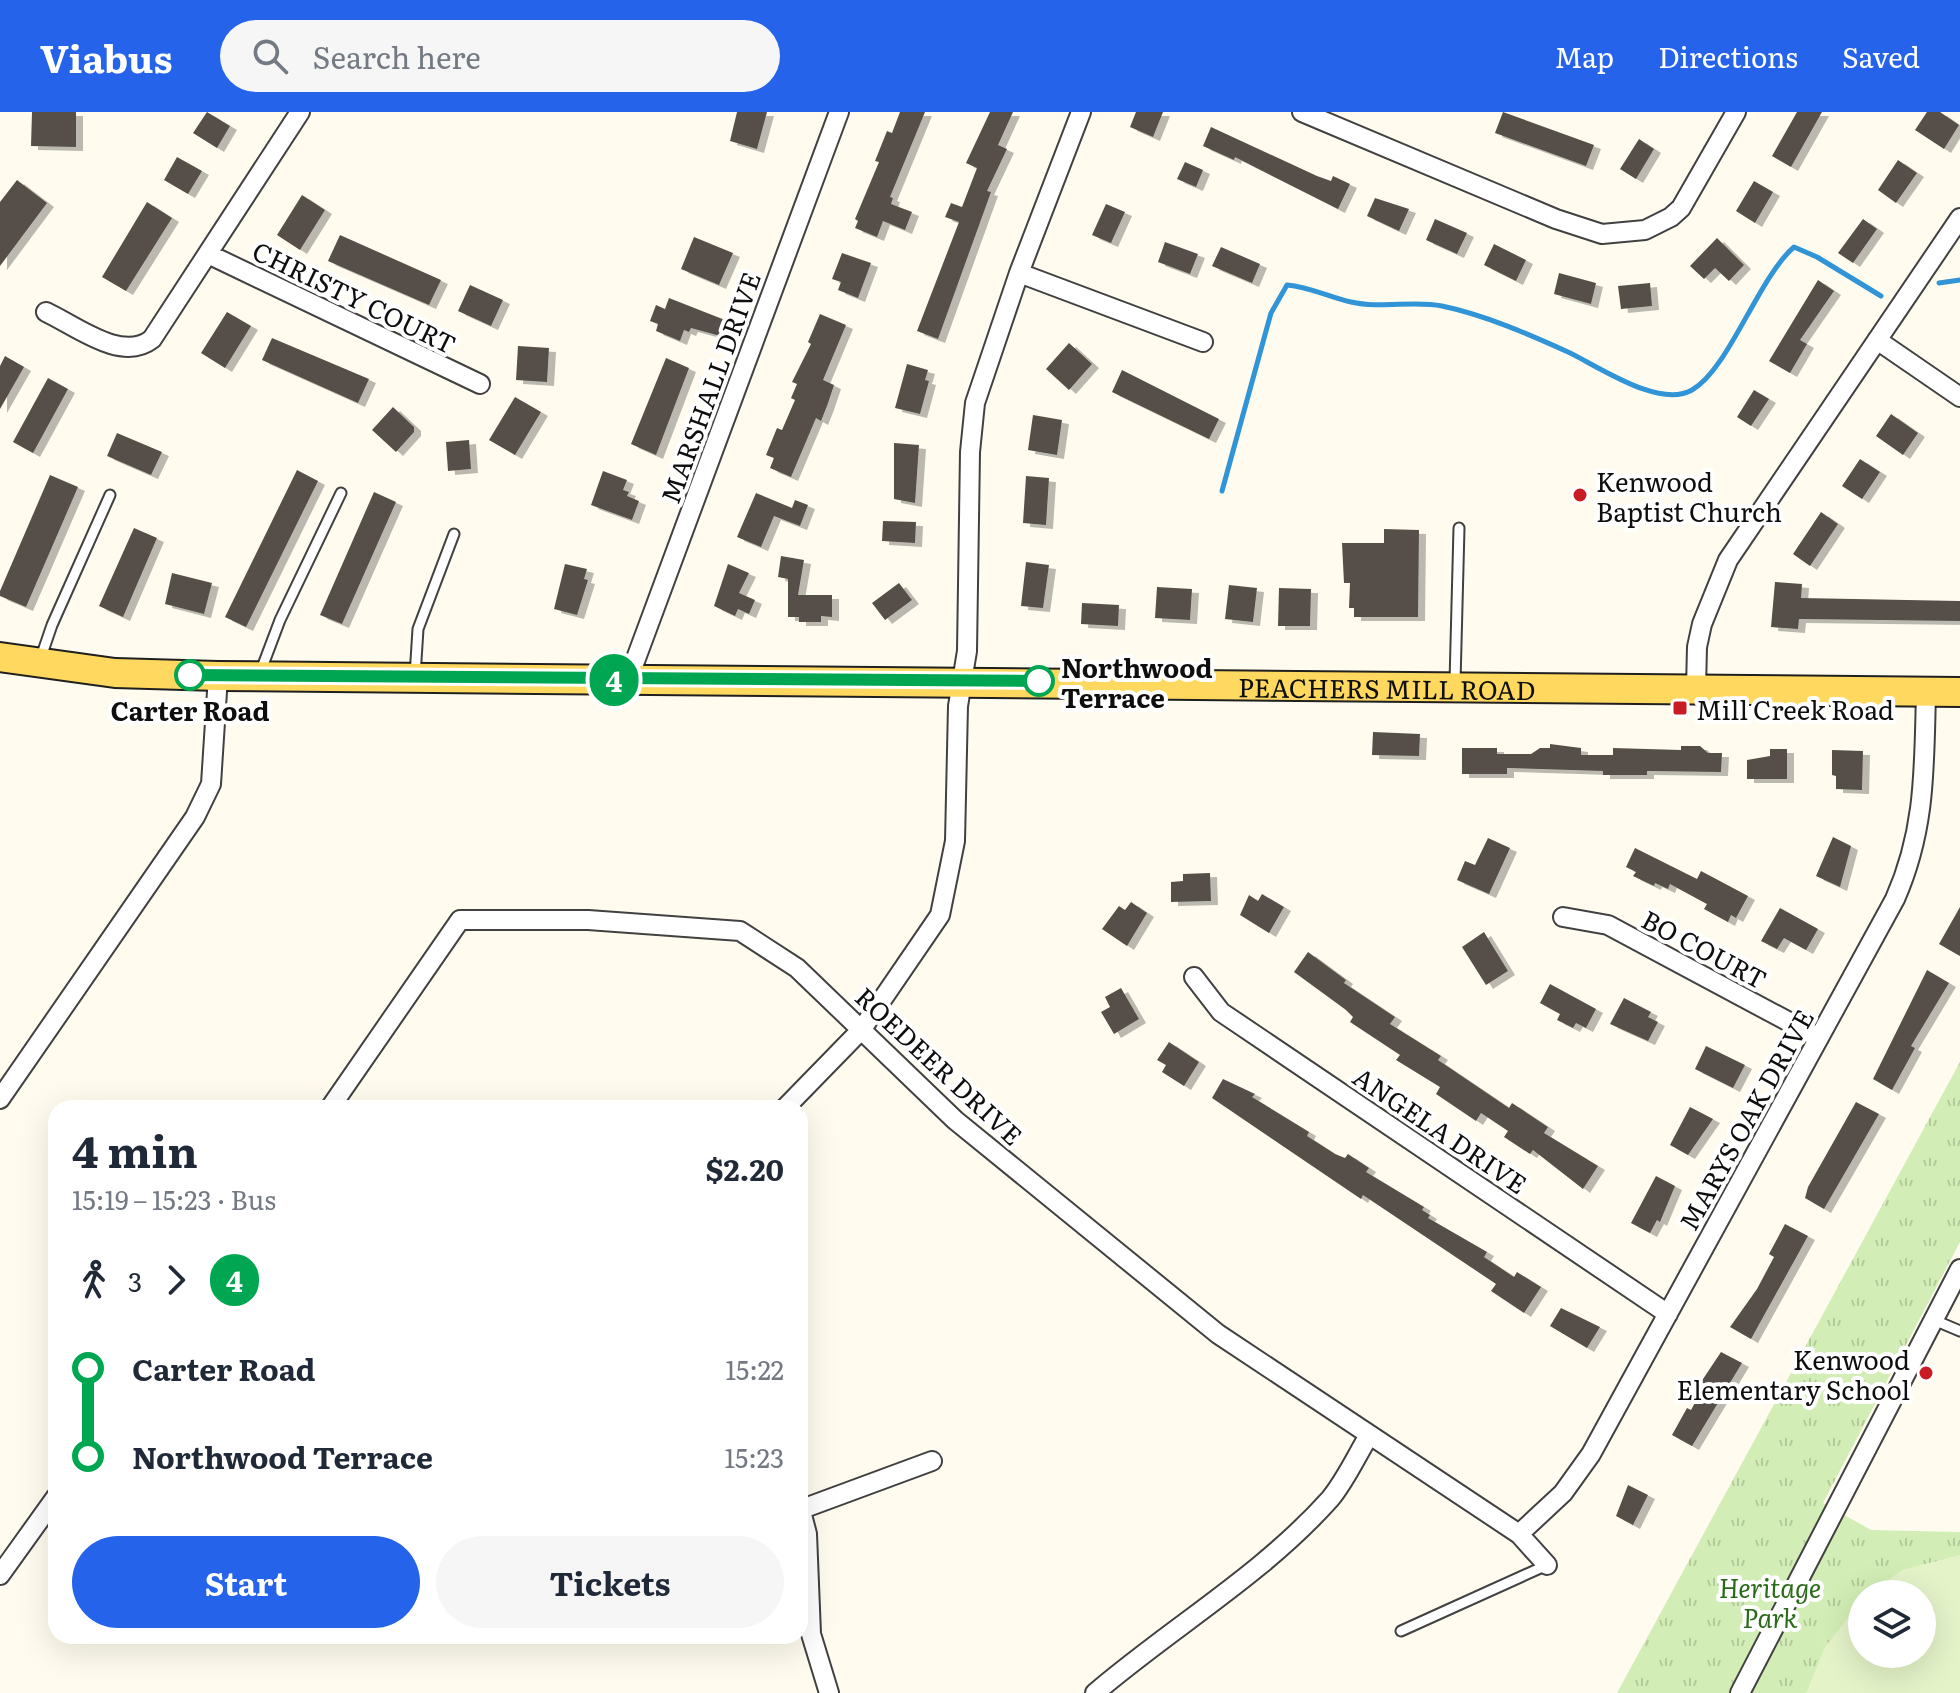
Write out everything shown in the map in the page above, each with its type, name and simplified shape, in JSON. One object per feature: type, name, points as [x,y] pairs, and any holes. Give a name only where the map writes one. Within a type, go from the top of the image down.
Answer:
[{"type":"main road","name":"PEACHERS MILL ROAD","points":[[0,657],[115,673],[218,676],[1960,692]]},
{"type":"street","points":[[46,312],[125,349],[144,345],[159,333],[300,112]]},
{"type":"street","name":"MARSHALL DRIVE","points":[[628,680],[839,112]]},
{"type":"street","points":[[793,1100],[862,1029],[940,915],[955,841],[958,706],[964,681],[973,416],[1019,273],[1081,112]]},
{"type":"street","points":[[1302,112],[1556,219],[1602,234],[1645,230],[1671,217],[1690,193],[1736,112]]},
{"type":"street","points":[[1696,688],[1697,647],[1718,579],[1960,218]]},
{"type":"street","name":"CHRISTY COURT","points":[[208,254],[480,384]]},
{"type":"street","points":[[1019,273],[1203,342]]},
{"type":"street","points":[[1877,340],[1960,397]]},
{"type":"street","points":[[0,1099],[195,817],[211,784],[218,676]]},
{"type":"street","name":"MARYS OAK DRIVE","points":[[1519,1534],[1563,1493],[1591,1454],[1895,899],[1915,850],[1924,793],[1926,692]]},
{"type":"street","name":"BO COURT","points":[[1563,917],[1608,925],[1819,1038]]},
{"type":"street","name":"ROEDEER DRIVE","points":[[336,1100],[460,920],[588,920],[740,931],[797,968],[955,1120],[1218,1334],[1368,1437],[1519,1534],[1547,1565]]},
{"type":"street","name":"ANGELA DRIVE","points":[[1194,977],[1221,1012],[1668,1314]]},
{"type":"street","points":[[1740,1693],[1960,1269]]},
{"type":"street","points":[[1095,1693],[1283,1546],[1332,1497],[1368,1437]]},
{"type":"street","points":[[808,1505],[932,1461]]},
{"type":"street","points":[[0,1575],[48,1508]]},
{"type":"street","points":[[808,1559],[811,1634],[829,1693]]},
{"type":"lane","points":[[259,676],[280,620],[341,493]]},
{"type":"lane","points":[[39,663],[52,625],[110,495]]},
{"type":"lane","points":[[1455,685],[1459,528]]},
{"type":"lane","points":[[415,678],[418,629],[454,534]]},
{"type":"lane","points":[[1934,1320],[1960,1331]]},
{"type":"lane","points":[[1401,1631],[1547,1565]]},
{"type":"green space","name":"Heritage Park","points":[[1960,1062],[1960,1242],[1823,1503],[1871,1530],[1960,1532],[1960,1693],[1617,1693]]},
{"type":"green space","points":[[1960,1555],[1960,1693],[1806,1693],[1825,1647],[1848,1618],[1848,1668],[1936,1668],[1936,1580],[1888,1580],[1902,1570]]},
{"type":"building","points":[[32,112],[76,112],[76,147],[31,146]]},
{"type":"building","points":[[207,112],[230,126],[217,148],[193,133]]},
{"type":"building","points":[[737,112],[767,112],[757,149],[730,141]]},
{"type":"building","points":[[900,112],[925,112],[890,197],[893,198],[891,204],[912,212],[905,230],[883,221],[877,237],[855,228],[858,221],[855,219],[879,162],[875,161],[887,131],[892,133]]},
{"type":"building","points":[[990,112],[1013,112],[998,145],[1007,149],[987,191],[991,192],[938,339],[917,331],[959,222],[945,217],[951,203],[962,207],[977,168],[966,163]]},
{"type":"building","points":[[1136,112],[1163,112],[1153,137],[1130,127]]},
{"type":"building","points":[[1503,112],[1594,145],[1586,166],[1495,133]]},
{"type":"building","points":[[1797,112],[1822,112],[1791,167],[1772,156]]},
{"type":"building","points":[[1927,112],[1940,112],[1959,125],[1944,149],[1915,130]]},
{"type":"building","points":[[1211,127],[1317,176],[1331,181],[1333,176],[1350,184],[1338,209],[1235,157],[1234,160],[1203,146]]},
{"type":"building","points":[[1639,139],[1654,149],[1636,179],[1620,169]]},
{"type":"building","points":[[177,157],[202,171],[188,194],[164,180]]},
{"type":"building","points":[[1898,160],[1917,173],[1896,203],[1878,190]]},
{"type":"building","points":[[1185,162],[1203,170],[1196,187],[1177,179]]},
{"type":"building","points":[[17,180],[47,203],[0,266],[0,202]]},
{"type":"building","points":[[1754,181],[1773,192],[1755,223],[1736,211]]},
{"type":"building","points":[[302,195],[325,210],[300,250],[277,235]]},
{"type":"building","points":[[1375,198],[1409,209],[1399,231],[1367,216]]},
{"type":"building","points":[[147,202],[172,218],[126,291],[102,277]]},
{"type":"building","points":[[1106,204],[1125,212],[1111,243],[1092,235]]},
{"type":"building","points":[[1435,219],[1467,233],[1457,254],[1426,240]]},
{"type":"building","points":[[1863,219],[1877,229],[1853,263],[1838,253]]},
{"type":"building","points":[[340,235],[441,280],[429,305],[328,261]]},
{"type":"building","points":[[694,237],[733,253],[719,285],[681,269]]},
{"type":"building","points":[[1717,238],[1744,265],[1729,281],[1715,268],[1704,279],[1690,266]]},
{"type":"building","points":[[1165,242],[1198,254],[1190,274],[1158,262]]},
{"type":"building","points":[[1494,244],[1526,260],[1516,281],[1484,265]]},
{"type":"building","points":[[1221,247],[1260,264],[1252,283],[1212,266]]},
{"type":"building","points":[[842,253],[871,263],[858,298],[838,290],[841,282],[832,279]]},
{"type":"building","points":[[1559,273],[1596,283],[1591,304],[1554,294]]},
{"type":"building","points":[[1818,280],[1834,291],[1800,340],[1807,344],[1790,373],[1769,361]]},
{"type":"building","points":[[1650,283],[1652,306],[1621,309],[1618,286]]},
{"type":"building","points":[[470,285],[503,300],[491,326],[458,311]]},
{"type":"building","points":[[669,298],[730,322],[724,337],[691,328],[689,332],[684,330],[680,341],[656,331],[658,324],[650,321],[656,305],[665,309]]},
{"type":"building","points":[[227,312],[251,326],[225,368],[201,353]]},
{"type":"building","points":[[820,314],[846,325],[823,380],[834,385],[827,406],[821,421],[816,418],[791,477],[770,468],[774,458],[766,455],[777,428],[782,430],[795,400],[791,398],[797,384],[792,382],[811,344],[808,342]]},
{"type":"building","points":[[272,338],[369,379],[358,403],[262,360]]},
{"type":"building","points":[[1069,343],[1092,364],[1069,390],[1046,369]]},
{"type":"building","points":[[518,346],[549,348],[547,382],[516,380]]},
{"type":"building","points":[[5,356],[24,367],[0,409],[0,366]]},
{"type":"building","points":[[666,358],[689,368],[656,455],[631,444]]},
{"type":"building","points":[[907,364],[928,370],[925,380],[929,381],[920,414],[895,408]]},
{"type":"building","points":[[1122,370],[1219,419],[1209,439],[1112,392]]},
{"type":"building","points":[[48,378],[68,389],[33,453],[13,442]]},
{"type":"building","points":[[1754,390],[1769,399],[1751,426],[1737,417]]},
{"type":"building","points":[[515,397],[541,412],[515,455],[489,440]]},
{"type":"building","points":[[393,407],[414,427],[414,432],[396,452],[372,430]]},
{"type":"building","points":[[1891,414],[1918,433],[1903,455],[1876,436]]},
{"type":"building","points":[[1033,415],[1062,420],[1057,455],[1028,450]]},
{"type":"building","points":[[117,433],[162,452],[151,475],[107,456]]},
{"type":"building","points":[[469,440],[471,469],[448,471],[446,442]]},
{"type":"building","points":[[894,443],[919,445],[915,503],[894,499]]},
{"type":"building","points":[[1860,459],[1880,472],[1862,499],[1842,486]]},
{"type":"building","points":[[297,470],[318,481],[246,627],[225,617]]},
{"type":"building","points":[[603,471],[627,480],[623,490],[629,492],[627,496],[639,501],[632,520],[591,505]]},
{"type":"building","points":[[50,475],[78,487],[26,607],[0,596],[0,591]]},
{"type":"building","points":[[1026,476],[1049,478],[1046,525],[1023,523]]},
{"type":"building","points":[[374,492],[396,502],[342,624],[320,615]]},
{"type":"building","points":[[756,493],[792,508],[795,500],[808,505],[800,526],[774,516],[761,547],[737,537]]},
{"type":"building","points":[[1821,512],[1838,524],[1810,566],[1793,554]]},
{"type":"building","points":[[883,521],[916,522],[915,543],[882,541]]},
{"type":"building","points":[[134,528],[157,538],[123,617],[99,606]]},
{"type":"building","points":[[1384,529],[1419,530],[1418,617],[1354,617],[1354,608],[1349,608],[1350,583],[1344,583],[1342,543],[1384,543]]},
{"type":"building","points":[[781,556],[804,560],[798,595],[832,595],[832,617],[821,616],[821,622],[799,622],[799,617],[788,617],[788,579],[778,577]]},
{"type":"building","points":[[1026,562],[1049,565],[1043,608],[1021,606]]},
{"type":"building","points":[[565,564],[587,569],[584,579],[588,580],[577,615],[554,609]]},
{"type":"building","points":[[728,564],[749,573],[739,593],[755,600],[749,614],[738,609],[735,616],[714,606]]},
{"type":"building","points":[[172,573],[212,583],[204,614],[165,604]]},
{"type":"building","points":[[1775,582],[1802,584],[1801,598],[1960,601],[1960,621],[1799,619],[1798,629],[1771,627]]},
{"type":"building","points":[[899,583],[912,600],[885,620],[872,603]]},
{"type":"building","points":[[1229,585],[1257,588],[1253,622],[1225,619]]},
{"type":"building","points":[[1157,587],[1192,589],[1190,620],[1155,618]]},
{"type":"building","points":[[1279,588],[1311,589],[1310,626],[1278,626]]},
{"type":"building","points":[[1082,603],[1119,605],[1118,626],[1081,624]]},
{"type":"building","points":[[1373,732],[1420,734],[1419,756],[1372,755]]},
{"type":"building","points":[[1550,744],[1581,748],[1581,755],[1613,755],[1613,748],[1681,750],[1681,746],[1700,746],[1708,753],[1722,753],[1721,772],[1647,771],[1647,775],[1603,775],[1603,771],[1507,768],[1507,774],[1462,774],[1462,748],[1497,748],[1497,754],[1531,754],[1540,748],[1550,748]]},
{"type":"building","points":[[1770,749],[1787,749],[1787,779],[1747,779],[1747,760],[1770,756]]},
{"type":"building","points":[[1832,750],[1863,751],[1862,790],[1836,789],[1836,776],[1832,775]]},
{"type":"building","points":[[1833,837],[1851,846],[1840,887],[1816,876]]},
{"type":"building","points":[[1488,838],[1510,848],[1489,894],[1457,880],[1465,861],[1475,865]]},
{"type":"building","points":[[1635,848],[1697,879],[1701,871],[1748,896],[1736,918],[1731,915],[1728,922],[1704,909],[1707,904],[1670,884],[1668,889],[1655,883],[1654,886],[1633,876],[1636,872],[1626,867]]},
{"type":"building","points":[[1210,873],[1211,901],[1171,902],[1171,882],[1183,881],[1183,874]]},
{"type":"building","points":[[1262,894],[1284,907],[1269,933],[1240,915],[1249,895],[1258,901]]},
{"type":"building","points":[[1131,902],[1147,913],[1127,946],[1102,929],[1119,906],[1125,910]]},
{"type":"building","points":[[1960,907],[1960,956],[1939,944]]},
{"type":"building","points":[[1780,908],[1818,929],[1806,950],[1784,938],[1777,949],[1761,941]]},
{"type":"building","points":[[1484,932],[1508,971],[1486,985],[1462,947]]},
{"type":"building","points":[[1308,952],[1346,980],[1344,983],[1395,1017],[1390,1024],[1441,1056],[1438,1060],[1509,1108],[1512,1103],[1548,1127],[1544,1133],[1598,1166],[1583,1189],[1533,1150],[1530,1154],[1504,1137],[1508,1131],[1481,1113],[1476,1121],[1436,1094],[1440,1087],[1396,1060],[1400,1055],[1350,1022],[1353,1017],[1346,1010],[1294,972]]},
{"type":"building","points":[[1927,970],[1949,983],[1911,1046],[1915,1048],[1892,1090],[1873,1079]]},
{"type":"building","points":[[1550,984],[1596,1009],[1586,1028],[1576,1023],[1573,1028],[1557,1020],[1560,1014],[1540,1003]]},
{"type":"building","points":[[1121,988],[1139,1019],[1114,1034],[1101,1012],[1110,1007],[1105,997]]},
{"type":"building","points":[[1624,998],[1651,1012],[1648,1017],[1658,1022],[1648,1041],[1610,1024]]},
{"type":"building","points":[[1169,1042],[1199,1062],[1184,1086],[1162,1072],[1166,1065],[1157,1060]]},
{"type":"building","points":[[1706,1046],[1745,1065],[1733,1088],[1695,1069]]},
{"type":"building","points":[[1223,1079],[1255,1094],[1252,1097],[1309,1132],[1307,1136],[1335,1154],[1345,1158],[1348,1154],[1369,1168],[1366,1172],[1424,1207],[1422,1210],[1430,1215],[1428,1218],[1487,1252],[1484,1257],[1514,1277],[1517,1272],[1541,1287],[1524,1313],[1491,1291],[1496,1284],[1363,1195],[1361,1199],[1212,1098]]},
{"type":"building","points":[[1856,1102],[1879,1114],[1824,1209],[1805,1198],[1808,1187]]},
{"type":"building","points":[[1690,1107],[1713,1119],[1688,1155],[1670,1145]]},
{"type":"building","points":[[1656,1176],[1675,1186],[1660,1222],[1657,1220],[1650,1233],[1631,1223]]},
{"type":"building","points":[[1785,1224],[1808,1236],[1751,1339],[1730,1327],[1757,1289],[1774,1257],[1769,1254]]},
{"type":"building","points":[[1561,1308],[1600,1327],[1587,1348],[1550,1326]]},
{"type":"building","points":[[1721,1352],[1742,1363],[1692,1446],[1672,1435],[1687,1408],[1691,1410],[1705,1384],[1701,1382]]},
{"type":"building","points":[[1628,1485],[1648,1495],[1633,1525],[1616,1516]]},
{"type":"waterway","points":[[1222,491],[1271,313],[1287,285],[1362,304],[1431,304],[1458,310],[1537,338],[1629,383],[1663,394],[1692,390],[1706,379],[1731,344],[1768,279],[1794,247],[1817,257],[1881,296]]},
{"type":"waterway","points":[[1939,283],[1960,280]]},
{"type":"bus line","name":"4","points":[[190,675],[1039,681]]},
{"type":"place","name":"Kenwood Baptist Church","points":[[1580,495]]},
{"type":"place","name":"Carter Road","points":[[190,675]]},
{"type":"place","name":"Northwood Terrace","points":[[1039,681]]},
{"type":"place","name":"Mill Creek Road","points":[[1680,708]]},
{"type":"place","name":"Kenwood Elementary School","points":[[1926,1373]]}]
